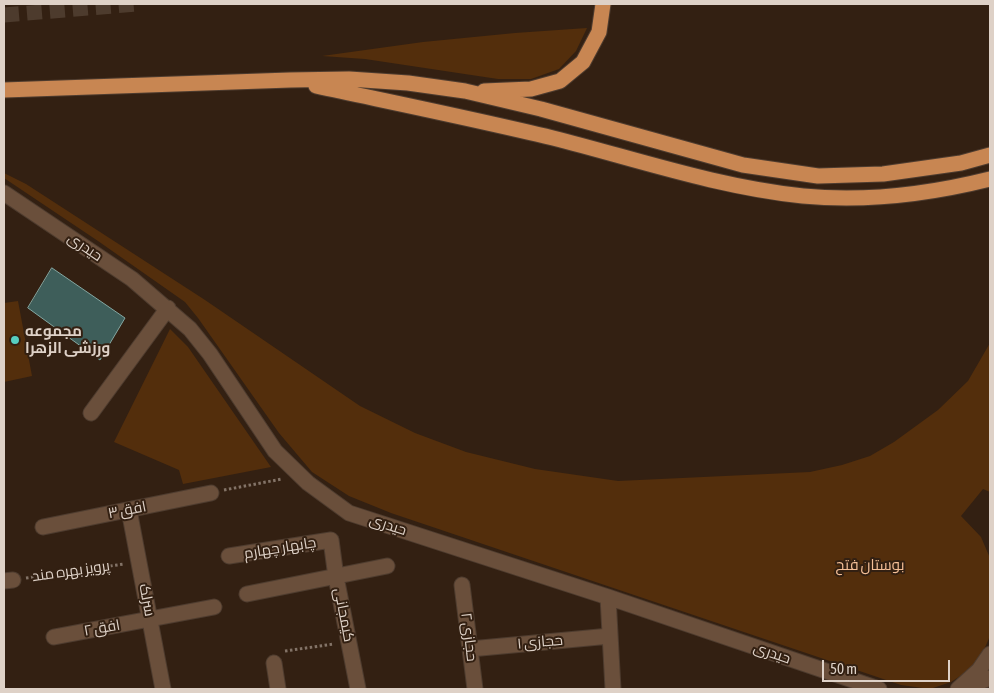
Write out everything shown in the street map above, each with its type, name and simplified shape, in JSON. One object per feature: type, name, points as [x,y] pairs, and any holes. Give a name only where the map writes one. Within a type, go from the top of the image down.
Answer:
[{"type":"highway","points":[[465,91],[531,89],[560,81],[583,62],[600,32],[603,4]]},
{"type":"highway","points":[[4,90],[349,79],[408,83],[465,91],[541,109],[743,165],[818,176],[882,174],[961,163],[990,155]]},
{"type":"highway","points":[[290,80],[526,132],[694,177],[746,188],[804,196],[850,198],[948,189],[990,179]]},
{"type":"street","name":"حیدری","points":[[4,193],[132,279],[168,308],[190,329],[210,354],[275,450],[308,483],[349,512],[879,689]]},
{"type":"street","points":[[91,412],[168,308]]},
{"type":"street","name":"افق ۳","points":[[43,527],[212,493]]},
{"type":"street","name":"سرلک","points":[[128,510],[151,619],[163,689]]},
{"type":"street","name":"چابهار چهارم","points":[[229,556],[331,540]]},
{"type":"street","name":"کیمجانی","points":[[331,540],[336,577],[358,689]]},
{"type":"street","points":[[247,594],[386,566]]},
{"type":"street","name":"حجازی ۲","points":[[462,585],[475,689]]},
{"type":"street","points":[[608,597],[613,689]]},
{"type":"street","name":"افق ۲","points":[[54,637],[214,606]]},
{"type":"street","name":"حجازی ۱","points":[[470,648],[610,636]]},
{"type":"street","points":[[959,689],[979,670],[990,654]]},
{"type":"street","points":[[274,663],[278,689]]},
{"type":"street","points":[[959,689],[990,678]]},
{"type":"path","points":[[212,493],[300,475]]},
{"type":"path","name":"پرویز بهره‌ مند","points":[[8,580],[139,562]]},
{"type":"path","points":[[284,651],[350,642]]},
{"type":"green space","points":[[587,28],[576,51],[559,69],[531,79],[498,79],[365,59],[322,56],[423,42]]},
{"type":"green space","name":"بوستان فتح","points":[[4,173],[26,184],[205,300],[360,406],[415,433],[466,452],[535,469],[618,481],[810,472],[842,465],[870,456],[894,442],[938,410],[968,381],[990,343],[990,492],[983,489],[961,516],[981,537],[990,558],[990,636],[983,652],[971,669],[951,682],[930,689],[901,685],[391,513],[349,496],[312,472],[279,433],[185,302],[4,178]]},
{"type":"green space","name":"مجموعه ورزشی الزهرا","points":[[18,301],[32,376],[4,382],[4,303]]},
{"type":"green space","points":[[170,329],[188,347],[271,467],[183,484],[179,470],[114,442]]},
{"type":"building","points":[[52,268],[125,318],[100,360],[28,308]]},
{"type":"tunnel","points":[[4,15],[138,4]]},
{"type":"place","name":"مجموعه ورزشی الزهرا","points":[[15,340]]}]
